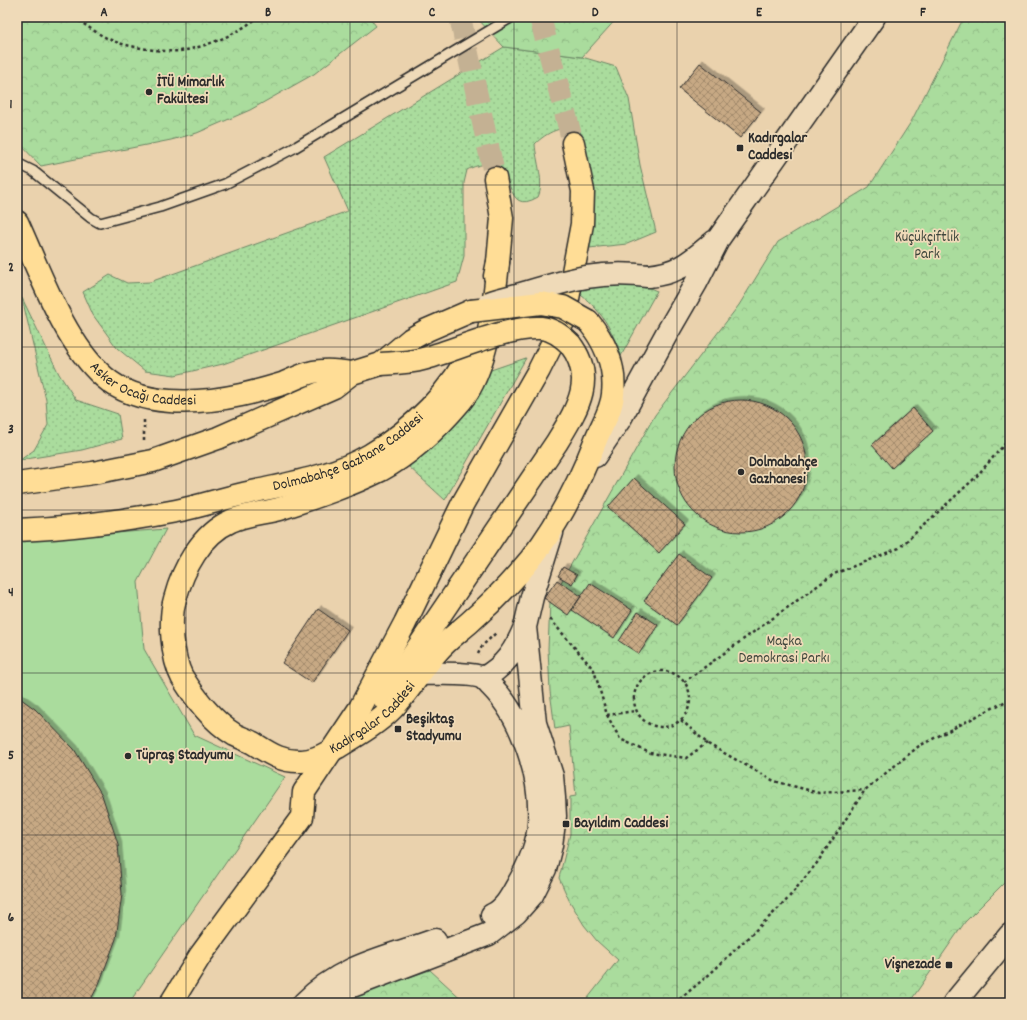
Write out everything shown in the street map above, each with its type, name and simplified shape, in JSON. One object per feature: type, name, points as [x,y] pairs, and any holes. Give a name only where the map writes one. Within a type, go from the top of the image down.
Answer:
[{"type":"main road","points":[[585,469],[620,419],[696,283],[719,238],[874,17]]},
{"type":"main road","points":[[498,262],[493,304],[479,369],[463,398],[418,444],[383,468],[338,490],[278,510],[232,520],[215,531],[198,550],[180,580],[171,611],[173,644],[180,672],[198,701],[214,720],[272,756],[303,762],[319,758],[332,750],[360,708],[405,623],[463,503],[539,370],[564,320],[582,224],[583,191],[573,143]]},
{"type":"main road","name":"Dolmabahçe Gazhane Caddesi","points":[[17,530],[108,522],[176,511],[320,476],[354,463],[390,442],[431,408],[463,367],[482,330],[498,262],[502,218],[495,178]]},
{"type":"main road","name":"Asker Ocağı Caddesi","points":[[17,222],[60,316],[84,355],[104,378],[123,389],[146,397],[168,401],[210,400],[279,385],[313,372],[335,371],[352,373]]},
{"type":"main road","points":[[381,364],[411,340],[427,330],[504,297],[591,275],[614,273],[648,276],[665,275],[680,269],[719,238]]},
{"type":"main road","name":"Kadırgalar Caddesi","points":[[171,1003],[200,956],[302,817],[304,792],[332,750],[373,724],[391,710],[438,651],[500,594],[521,571],[554,527],[585,469],[613,395],[613,375],[601,337],[588,321],[563,307],[541,303],[471,311]]},
{"type":"main road","points":[[17,484],[92,473],[152,461],[255,423],[334,387],[352,373],[381,364],[415,362],[497,336],[541,328],[551,330],[562,336],[578,355],[584,372],[578,407],[557,442],[494,537],[392,686],[373,724]]},
{"type":"main road","points":[[419,674],[467,675],[479,668],[503,665],[518,644],[525,627],[532,597],[554,527]]},
{"type":"main road","points":[[325,1003],[347,988],[489,934],[516,913],[532,895],[545,869],[551,845],[555,816],[552,776],[535,723],[525,627]]},
{"type":"main road","points":[[304,1003],[315,992],[342,973],[388,955],[465,929],[496,913],[510,898],[525,873],[534,850],[539,824],[537,785],[529,753],[515,718],[502,697],[479,668]]},
{"type":"main road","points":[[954,1003],[1010,936]]},
{"type":"lane","points":[[17,163],[33,171],[91,218],[100,223],[139,213],[225,184],[294,148],[512,17]]},
{"type":"path","points":[[74,17],[94,31],[118,42],[147,49],[185,50],[218,40],[236,32],[258,17]]},
{"type":"path","points":[[143,439],[144,418]]},
{"type":"path","points":[[684,682],[834,574],[899,548],[975,478],[1010,438]]},
{"type":"path","points":[[548,616],[594,670],[607,715],[620,739],[650,753],[686,758],[707,743]]},
{"type":"path","points":[[479,668],[482,646],[499,630]]},
{"type":"path","points":[[660,671],[673,673],[684,682],[689,691],[690,702],[687,712],[681,720],[669,727],[656,728],[644,722],[636,711],[633,697],[637,684],[647,675],[660,671]]},
{"type":"path","points":[[675,1003],[711,973],[785,902],[817,863],[866,790],[919,746],[1010,699]]},
{"type":"path","points":[[607,715],[636,711]]},
{"type":"path","points":[[681,720],[707,743],[774,781],[819,793],[866,790]]},
{"type":"green space","name":"İTÜ Mimarlık Fakültesi","points":[[17,17],[369,17],[376,26],[314,74],[250,110],[197,133],[171,140],[41,166],[17,141]]},
{"type":"green space","points":[[476,17],[618,17],[582,57],[504,47]]},
{"type":"green space","name":"Maçka Demokrasi Parkı","points":[[964,17],[1010,17],[1010,877],[965,922],[909,1003],[584,1003],[618,960],[597,941],[584,925],[569,900],[559,878],[570,834],[570,797],[576,796],[569,726],[555,729],[550,691],[548,649],[550,602],[655,415],[739,305],[778,242],[869,187],[911,122]]},
{"type":"green space","points":[[504,47],[582,57],[616,67],[629,99],[640,165],[656,232],[627,244],[589,248],[590,185],[582,136],[579,129],[567,128],[555,130],[535,144],[541,185],[538,197],[527,202],[519,201],[514,196],[503,172],[497,166],[485,164],[467,170],[464,183],[464,256],[457,282],[223,364],[175,375],[145,371],[117,348],[93,315],[83,292],[110,275],[127,283],[150,282],[348,211],[324,157]]},
{"type":"green space","points":[[585,283],[645,286],[657,291],[621,356],[617,344],[602,316],[589,301],[570,287]]},
{"type":"green space","points":[[22,298],[59,374],[76,400],[118,414],[122,439],[82,450],[20,460],[34,450],[48,425],[46,400]]},
{"type":"green space","points":[[526,358],[445,500],[408,466],[441,436],[488,371]]},
{"type":"green space","name":"Tüpraş Stadyumu","points":[[166,529],[138,582],[144,649],[194,735],[285,777],[129,1003],[17,1003],[17,541]]},
{"type":"green space","points":[[430,970],[466,1003],[348,1003],[368,989],[374,989]]},
{"type":"building","points":[[700,63],[761,112],[740,138],[679,89]]},
{"type":"building","name":"Dolmabahçe Gazhanesi","points":[[741,400],[754,401],[766,405],[778,411],[788,419],[796,429],[802,441],[806,453],[806,479],[802,491],[796,503],[788,513],[778,521],[766,527],[754,531],[741,532],[728,531],[716,527],[704,521],[694,513],[686,503],[680,491],[676,479],[675,466],[676,453],[680,441],[686,429],[694,419],[704,411],[716,405],[728,401]]},
{"type":"building","points":[[913,408],[933,431],[892,468],[872,445]]},
{"type":"building","points":[[634,478],[685,524],[659,553],[608,507]]},
{"type":"building","points":[[679,554],[712,578],[677,625],[644,601]]},
{"type":"building","points":[[563,567],[577,575],[572,584],[558,576]]},
{"type":"building","points":[[557,580],[581,596],[568,615],[544,598]]},
{"type":"building","points":[[590,583],[632,610],[614,638],[572,610]]},
{"type":"building","points":[[318,609],[348,630],[312,683],[282,663]]},
{"type":"building","points":[[638,612],[658,625],[639,654],[619,641]]},
{"type":"building","points":[[17,696],[35,709],[74,749],[102,795],[118,844],[122,894],[116,939],[99,984],[89,1003],[17,1003]]},
{"type":"tunnel","points":[[460,17],[495,178]]},
{"type":"tunnel","points":[[540,17],[573,143]]},
{"type":"place","name":"İTÜ Mimarlık Fakültesi","points":[[149,92]]},
{"type":"place","name":"Kadırgalar Caddesi","points":[[740,148]]},
{"type":"place","name":"Dolmabahçe Gazhanesi","points":[[741,472]]},
{"type":"place","name":"Beşiktaş Stadyumu","points":[[398,729]]},
{"type":"place","name":"Tüpraş Stadyumu","points":[[128,756]]},
{"type":"place","name":"Bayıldım Caddesi","points":[[566,824]]},
{"type":"place","name":"Vişnezade","points":[[949,965]]},
{"type":"park label","name":"Küçükçiftlik Park","points":[[927,246]]}]
